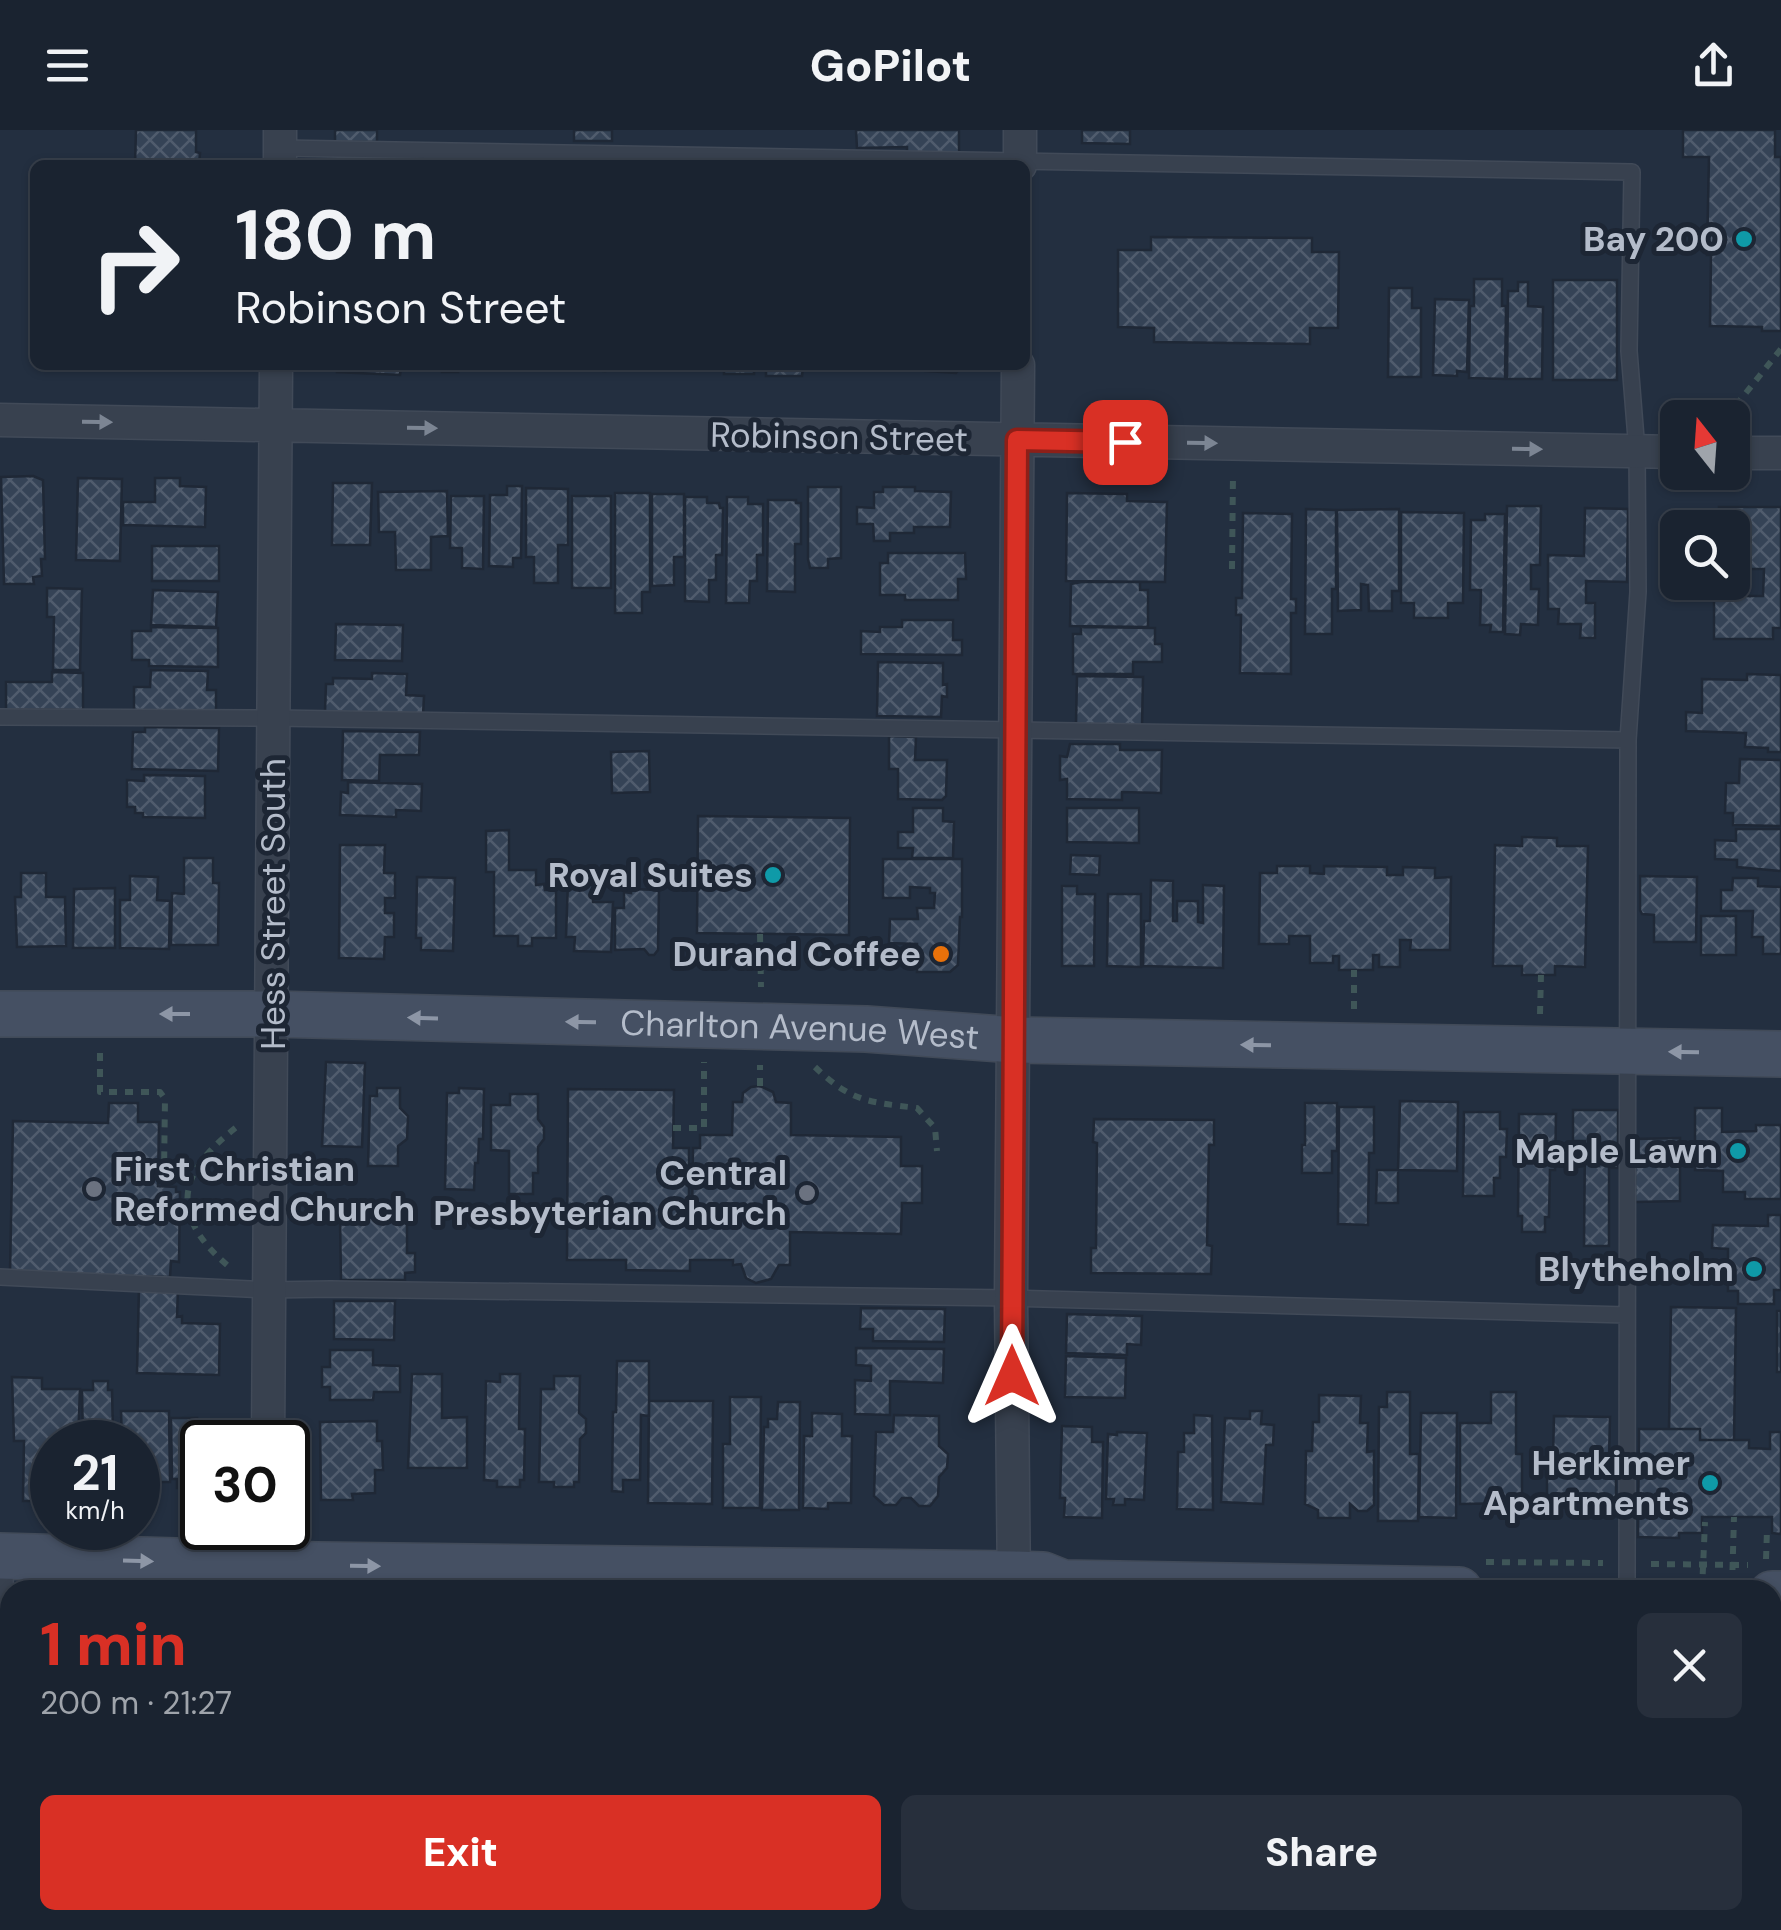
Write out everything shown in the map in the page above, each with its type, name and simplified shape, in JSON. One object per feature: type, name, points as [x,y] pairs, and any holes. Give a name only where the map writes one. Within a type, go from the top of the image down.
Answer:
[{"type":"street","name":"Hess Street South","points":[[268,1420],[276,370]]},
{"type":"street","points":[[1014,1580],[1011,1298],[1018,370]]},
{"type":"street","name":"Robinson Street","points":[[0,420],[1660,452]]},
{"type":"street","points":[[1750,453],[1781,454]]},
{"type":"street","name":"Charlton Avenue West","points":[[0,1014],[272,1014],[866,1029],[1015,1040],[1781,1054]]},
{"type":"street","points":[[3,1556],[946,1580]]},
{"type":"street","points":[[1023,1580],[1044,1575],[1058,1580]]},
{"type":"lane","points":[[280,148],[1020,152],[1632,172],[1629,350],[1637,451],[1638,592],[1628,740],[1627,1580]]},
{"type":"lane","points":[[0,717],[1628,740]]},
{"type":"lane","points":[[0,1277],[1627,1315]]},
{"type":"path","points":[[1740,400],[1781,349]]},
{"type":"path","points":[[1232,443],[1232,568]]},
{"type":"path","points":[[760,934],[781,1028],[837,1088],[872,1103],[917,1108],[935,1128],[937,1151]]},
{"type":"path","points":[[674,1128],[704,1128],[704,1026]]},
{"type":"path","points":[[100,1068],[100,1092],[160,1092],[166,1099],[164,1172],[192,1174]]},
{"type":"path","points":[[269,1285],[239,1275],[197,1233],[188,1207],[188,1189],[192,1174],[206,1153],[245,1121],[271,1113]]},
{"type":"path","points":[[1732,1580],[1734,1517]]},
{"type":"path","points":[[1702,1580],[1705,1522]]},
{"type":"building","points":[[136,130],[196,130],[199,160],[135,160]]},
{"type":"building","points":[[335,130],[377,130],[377,142],[335,142]]},
{"type":"building","points":[[574,130],[612,130],[612,141],[574,141]]},
{"type":"building","points":[[856,130],[959,130],[959,153],[907,154],[907,147],[857,148]]},
{"type":"building","points":[[1082,130],[1130,130],[1130,144],[1082,143]]},
{"type":"building","name":"Bay 200","points":[[1683,130],[1775,130],[1775,157],[1781,157],[1781,331],[1710,326],[1709,157],[1683,157]]},
{"type":"building","points":[[1151,237],[1312,238],[1312,252],[1339,252],[1338,328],[1310,328],[1310,344],[1154,342],[1154,328],[1118,327],[1118,250],[1151,250]]},
{"type":"building","points":[[1474,279],[1502,279],[1502,306],[1506,306],[1505,379],[1469,378]]},
{"type":"building","points":[[1553,280],[1617,280],[1617,380],[1553,380]]},
{"type":"building","points":[[1518,282],[1528,282],[1528,306],[1543,307],[1542,379],[1507,379],[1508,291],[1518,291]]},
{"type":"building","points":[[1389,288],[1412,288],[1412,308],[1421,308],[1421,377],[1388,377]]},
{"type":"building","points":[[1435,299],[1469,300],[1467,372],[1457,371],[1457,376],[1433,375]]},
{"type":"building","points":[[337,370],[400,370],[400,375]]},
{"type":"building","points":[[724,370],[754,370],[754,374],[724,374]]},
{"type":"building","points":[[766,370],[803,370],[802,376],[766,376]]},
{"type":"building","points":[[913,370],[958,370],[956,373]]},
{"type":"building","points":[[33,476],[43,480],[42,576],[33,577],[34,584],[4,584],[1,477]]},
{"type":"building","points":[[78,478],[122,479],[120,561],[76,560]]},
{"type":"building","points":[[155,478],[180,478],[180,486],[206,487],[205,527],[123,525],[123,502],[155,502]]},
{"type":"building","points":[[333,483],[372,483],[370,545],[332,545]]},
{"type":"building","points":[[507,486],[522,486],[521,558],[513,558],[513,567],[489,566],[490,495],[507,495]]},
{"type":"building","points":[[808,487],[841,487],[841,558],[828,559],[828,568],[810,568]]},
{"type":"building","points":[[883,487],[951,492],[950,527],[914,527],[914,533],[890,533],[890,541],[874,541],[873,524],[857,524],[857,507],[874,508],[874,492],[883,492]]},
{"type":"building","points":[[526,488],[568,489],[568,545],[558,545],[558,583],[534,583],[534,557],[526,557]]},
{"type":"building","points":[[447,491],[448,536],[431,537],[431,570],[396,570],[395,532],[379,532],[378,492]]},
{"type":"building","points":[[615,493],[650,493],[650,592],[642,592],[642,613],[615,613]]},
{"type":"building","points":[[1067,493],[1127,494],[1127,501],[1167,502],[1165,582],[1066,581]]},
{"type":"building","points":[[652,494],[684,494],[684,557],[674,557],[674,585],[652,586]]},
{"type":"building","points":[[451,496],[484,496],[483,569],[462,568],[462,548],[450,548]]},
{"type":"building","points":[[572,496],[611,496],[611,588],[572,588]]},
{"type":"building","points":[[685,497],[707,497],[707,503],[719,503],[723,508],[722,555],[716,555],[716,580],[709,580],[709,602],[685,601]]},
{"type":"building","points":[[727,497],[748,497],[748,504],[763,504],[763,555],[757,555],[757,581],[750,581],[749,603],[726,603]]},
{"type":"building","points":[[768,500],[801,503],[801,544],[795,544],[795,592],[767,591]]},
{"type":"building","points":[[1507,506],[1541,506],[1540,565],[1531,565],[1531,589],[1539,589],[1538,625],[1521,624],[1520,635],[1505,634]]},
{"type":"building","points":[[1781,507],[1781,628],[1773,628],[1773,639],[1714,639],[1714,600],[1763,596],[1764,569],[1750,569],[1750,510],[1719,510]]},
{"type":"building","points":[[1585,508],[1628,509],[1627,582],[1586,581],[1586,603],[1595,603],[1595,638],[1580,638],[1581,624],[1558,624],[1559,609],[1548,609],[1548,555],[1584,556]]},
{"type":"building","points":[[1306,509],[1336,510],[1332,634],[1305,634]]},
{"type":"building","points":[[1399,509],[1399,591],[1392,591],[1392,611],[1369,611],[1368,585],[1361,584],[1361,610],[1338,611],[1337,510]]},
{"type":"building","points":[[1401,512],[1464,513],[1463,603],[1448,603],[1448,618],[1414,618],[1414,603],[1401,603]]},
{"type":"building","points":[[1243,513],[1292,514],[1291,599],[1296,599],[1296,613],[1291,613],[1291,674],[1240,673],[1241,615],[1236,615],[1236,598],[1242,598]]},
{"type":"building","points":[[1485,514],[1505,514],[1503,632],[1490,632],[1491,625],[1480,625],[1481,590],[1470,590],[1471,520],[1485,520]]},
{"type":"building","points":[[152,546],[219,546],[219,581],[152,581]]},
{"type":"building","points":[[888,553],[965,553],[966,579],[958,579],[958,600],[905,600],[905,595],[880,595],[880,563],[888,563]]},
{"type":"building","points":[[1140,582],[1140,590],[1148,590],[1148,627],[1070,626],[1071,584]]},
{"type":"building","points":[[47,588],[82,589],[80,670],[53,670],[54,617],[47,617]]},
{"type":"building","points":[[153,590],[218,592],[216,627],[151,625]]},
{"type":"building","points":[[902,620],[953,620],[953,640],[962,640],[962,655],[861,654],[861,631],[902,627]]},
{"type":"building","points":[[336,624],[403,625],[402,661],[335,660]]},
{"type":"building","points":[[151,627],[218,628],[218,667],[149,666],[149,660],[132,660],[132,631],[151,631]]},
{"type":"building","points":[[1081,627],[1155,628],[1155,644],[1162,644],[1162,662],[1133,662],[1133,674],[1073,674],[1073,634],[1081,634]]},
{"type":"building","points":[[878,662],[943,663],[947,697],[942,696],[941,717],[877,716]]},
{"type":"building","points":[[151,670],[208,671],[207,690],[216,690],[216,711],[134,710],[134,687],[150,687]]},
{"type":"building","points":[[52,672],[83,673],[83,710],[6,709],[6,682],[52,682]]},
{"type":"building","points":[[372,673],[407,674],[406,695],[424,696],[423,715],[325,712],[326,684],[333,684],[333,678],[372,679]]},
{"type":"building","points":[[1747,674],[1781,675],[1781,752],[1745,747],[1746,733],[1686,731],[1686,712],[1702,713],[1702,679],[1747,680]]},
{"type":"building","points":[[1077,676],[1143,677],[1142,726],[1076,724]]},
{"type":"building","points":[[145,727],[219,728],[218,771],[132,769],[133,732],[145,732]]},
{"type":"building","points":[[343,731],[420,732],[419,755],[380,755],[379,781],[342,780]]},
{"type":"building","points":[[889,736],[916,737],[915,760],[947,760],[946,796],[942,800],[898,799],[898,769],[889,769]]},
{"type":"building","points":[[1070,744],[1120,744],[1120,750],[1162,750],[1161,793],[1122,792],[1122,800],[1067,799],[1067,779],[1060,780],[1060,756],[1067,757]]},
{"type":"building","points":[[649,751],[650,792],[612,793],[611,752]]},
{"type":"building","points":[[1740,759],[1781,760],[1781,826],[1733,825],[1733,813],[1725,813],[1726,783],[1739,783]]},
{"type":"building","points":[[144,775],[205,776],[205,818],[143,817],[143,813],[135,813],[135,807],[127,807],[127,780],[144,781]]},
{"type":"building","points":[[348,782],[422,784],[421,811],[396,810],[396,817],[340,815],[341,792],[348,793]]},
{"type":"building","points":[[913,808],[943,808],[943,821],[954,822],[953,858],[912,858],[913,848],[898,848],[898,832],[913,832]]},
{"type":"building","points":[[1067,808],[1139,808],[1139,843],[1067,842]]},
{"type":"building","name":"Royal Suites","points":[[698,816],[850,818],[849,935],[697,933]]},
{"type":"building","points":[[1736,829],[1781,829],[1781,871],[1737,867],[1737,860],[1715,859],[1715,840],[1736,841]]},
{"type":"building","points":[[509,830],[509,870],[536,870],[536,885],[556,890],[556,938],[532,938],[532,946],[518,946],[518,936],[494,936],[494,872],[486,872],[486,831]]},
{"type":"building","points":[[1522,837],[1557,838],[1557,846],[1588,846],[1585,967],[1555,966],[1555,975],[1522,975],[1522,966],[1493,966],[1495,845],[1522,846]]},
{"type":"building","points":[[340,845],[385,845],[384,873],[395,873],[395,898],[385,898],[385,913],[394,913],[394,937],[385,937],[384,959],[339,958]]},
{"type":"building","points":[[1071,855],[1100,856],[1099,875],[1070,874]]},
{"type":"building","points":[[184,858],[213,858],[213,883],[219,883],[218,945],[171,945],[172,893],[184,894]]},
{"type":"building","points":[[883,859],[962,859],[958,965],[950,972],[917,972],[917,944],[889,943],[890,919],[918,919],[917,908],[934,908],[935,893],[930,893],[930,888],[910,887],[910,898],[883,898]]},
{"type":"building","points":[[1277,866],[1310,866],[1310,873],[1324,874],[1324,866],[1387,867],[1387,875],[1403,875],[1403,867],[1435,868],[1435,878],[1451,877],[1450,950],[1410,950],[1411,940],[1400,940],[1400,967],[1379,967],[1379,955],[1373,955],[1373,970],[1339,970],[1339,956],[1333,956],[1333,963],[1310,963],[1310,936],[1289,936],[1289,944],[1259,944],[1260,873],[1277,873]]},
{"type":"building","points":[[21,873],[46,873],[46,897],[65,897],[66,946],[17,947],[15,897],[21,897]]},
{"type":"building","points":[[130,876],[158,877],[157,900],[170,901],[169,949],[120,948],[120,900],[130,900]]},
{"type":"building","points":[[1640,876],[1697,877],[1696,942],[1654,942],[1654,915],[1642,914],[1640,910]]},
{"type":"building","points":[[417,877],[455,878],[453,951],[421,950],[421,938],[416,938]]},
{"type":"building","points":[[1733,878],[1758,878],[1758,886],[1781,887],[1781,954],[1763,954],[1763,937],[1752,937],[1753,911],[1721,911],[1721,890],[1732,890]]},
{"type":"building","points":[[1151,880],[1173,881],[1173,921],[1177,921],[1177,901],[1198,901],[1198,922],[1203,923],[1203,885],[1224,886],[1223,968],[1143,966],[1144,921],[1150,921]]},
{"type":"building","points":[[568,882],[593,883],[593,902],[613,902],[611,952],[574,951],[575,937],[566,937]]},
{"type":"building","points":[[1062,886],[1077,886],[1077,894],[1095,894],[1094,966],[1062,966]]},
{"type":"building","points":[[115,888],[115,948],[73,948],[74,889]]},
{"type":"building","points":[[631,889],[659,890],[658,950],[654,955],[644,949],[615,950],[615,908],[624,908],[624,892],[631,893]]},
{"type":"building","points":[[1108,894],[1141,894],[1141,967],[1107,966]]},
{"type":"building","points":[[1701,916],[1736,916],[1736,955],[1701,955]]},
{"type":"building","points":[[326,1062],[365,1063],[362,1147],[322,1146]]},
{"type":"building","name":"Central Presbyterian Church","points":[[760,1086],[773,1092],[776,1102],[791,1103],[791,1135],[901,1137],[901,1166],[922,1166],[922,1203],[902,1203],[901,1234],[790,1232],[790,1265],[779,1265],[771,1279],[756,1283],[746,1278],[741,1264],[733,1265],[733,1260],[690,1260],[690,1271],[626,1270],[626,1260],[567,1260],[568,1089],[674,1090],[673,1148],[689,1148],[692,1215],[693,1148],[700,1148],[700,1135],[732,1135],[733,1102],[742,1102],[743,1093]]},
{"type":"building","points":[[377,1088],[400,1088],[400,1108],[408,1116],[407,1139],[398,1146],[398,1166],[368,1166],[370,1096],[377,1096]]},
{"type":"building","points":[[459,1088],[484,1089],[483,1139],[479,1139],[474,1190],[445,1189],[447,1093],[459,1093]]},
{"type":"building","points":[[510,1094],[538,1094],[538,1119],[544,1127],[544,1139],[538,1147],[533,1194],[509,1194],[509,1151],[491,1150],[491,1105],[510,1105]]},
{"type":"building","points":[[1400,1101],[1458,1102],[1457,1171],[1398,1170]]},
{"type":"building","name":"First Christian Reformed Church","points":[[109,1103],[138,1103],[138,1122],[159,1122],[158,1186],[176,1187],[176,1192],[180,1192],[179,1262],[171,1261],[170,1277],[10,1273],[13,1121],[108,1123]]},
{"type":"building","points":[[1305,1103],[1337,1103],[1337,1151],[1332,1151],[1332,1173],[1302,1173]]},
{"type":"building","points":[[1339,1107],[1374,1107],[1368,1225],[1338,1224]]},
{"type":"building","name":"Maple Lawn","points":[[1695,1108],[1722,1108],[1722,1132],[1756,1131],[1756,1125],[1781,1125],[1781,1199],[1745,1199],[1745,1192],[1723,1192],[1723,1171],[1695,1170]]},
{"type":"building","points":[[1573,1110],[1618,1110],[1618,1168],[1609,1168],[1609,1246],[1584,1246],[1585,1141],[1573,1141]]},
{"type":"building","points":[[1464,1112],[1500,1112],[1500,1129],[1507,1129],[1506,1157],[1500,1157],[1500,1178],[1494,1178],[1494,1196],[1463,1196]]},
{"type":"building","points":[[1519,1114],[1556,1114],[1555,1170],[1550,1170],[1545,1232],[1522,1232],[1522,1216],[1518,1216]]},
{"type":"building","points":[[1094,1119],[1214,1120],[1214,1145],[1209,1145],[1207,1245],[1212,1246],[1211,1274],[1091,1273],[1091,1248],[1096,1248]]},
{"type":"building","points":[[1680,1138],[1680,1201],[1635,1202],[1635,1139]]},
{"type":"building","points":[[1377,1170],[1398,1170],[1398,1203],[1376,1203]]},
{"type":"building","name":"Blytheholm","points":[[1768,1215],[1781,1215],[1781,1290],[1774,1290],[1774,1304],[1738,1304],[1738,1291],[1728,1291],[1728,1249],[1712,1248],[1713,1225],[1768,1226]]},
{"type":"building","points":[[407,1217],[407,1253],[415,1253],[415,1272],[405,1273],[405,1280],[341,1280],[340,1218]]},
{"type":"building","points":[[139,1288],[178,1289],[177,1317],[182,1316],[182,1323],[220,1324],[219,1375],[137,1373]]},
{"type":"building","points":[[334,1301],[395,1301],[394,1340],[334,1339]]},
{"type":"building","points":[[1671,1307],[1736,1308],[1734,1440],[1700,1440],[1700,1429],[1669,1429]]},
{"type":"building","points":[[861,1308],[945,1309],[944,1342],[873,1341],[873,1329],[860,1329]]},
{"type":"building","points":[[1777,1311],[1781,1311],[1781,1372],[1777,1372]]},
{"type":"building","points":[[1067,1314],[1142,1316],[1141,1345],[1127,1344],[1127,1355],[1066,1353]]},
{"type":"building","points":[[856,1348],[944,1349],[943,1383],[890,1381],[890,1415],[855,1414],[855,1380],[871,1381],[871,1366],[856,1365]]},
{"type":"building","points":[[330,1350],[373,1350],[373,1365],[400,1366],[400,1392],[374,1392],[373,1400],[330,1400],[330,1387],[322,1387],[322,1367],[330,1367]]},
{"type":"building","points":[[1066,1356],[1126,1358],[1125,1398],[1065,1397]]},
{"type":"building","points":[[617,1361],[649,1361],[649,1416],[641,1415],[640,1480],[623,1480],[623,1492],[612,1491]]},
{"type":"building","points":[[412,1374],[442,1374],[442,1418],[467,1417],[467,1468],[408,1468]]},
{"type":"building","points":[[500,1374],[520,1374],[519,1429],[525,1429],[524,1480],[520,1480],[520,1487],[497,1487],[497,1481],[484,1480],[486,1381],[500,1382]]},
{"type":"building","points":[[554,1376],[580,1376],[579,1413],[586,1419],[586,1433],[580,1439],[579,1482],[574,1482],[574,1487],[539,1482],[541,1389],[554,1389]]},
{"type":"building","points":[[12,1377],[42,1378],[42,1389],[80,1389],[79,1420],[30,1420],[30,1501],[23,1501],[24,1441],[14,1441]]},
{"type":"building","points":[[93,1381],[108,1381],[113,1420],[83,1420],[82,1390],[93,1390]]},
{"type":"building","points":[[1387,1392],[1410,1392],[1410,1454],[1419,1454],[1418,1521],[1378,1521],[1379,1407],[1387,1407]]},
{"type":"building","points":[[1491,1392],[1516,1392],[1516,1454],[1522,1454],[1522,1499],[1517,1503],[1460,1504],[1460,1423],[1491,1423]]},
{"type":"building","points":[[1319,1395],[1361,1396],[1360,1423],[1368,1423],[1367,1452],[1374,1451],[1374,1505],[1367,1511],[1358,1511],[1350,1504],[1350,1518],[1318,1518],[1318,1510],[1305,1504],[1306,1451],[1312,1451],[1313,1422],[1319,1422]]},
{"type":"building","points":[[730,1397],[761,1397],[760,1508],[723,1508],[723,1444],[730,1444]]},
{"type":"building","points":[[649,1401],[713,1401],[712,1504],[648,1503]]},
{"type":"building","points":[[778,1402],[800,1402],[799,1510],[762,1510],[764,1427],[768,1427],[768,1419],[777,1419]]},
{"type":"building","points":[[121,1411],[169,1411],[170,1482],[160,1482],[160,1420],[121,1420]]},
{"type":"building","points":[[1250,1411],[1262,1411],[1261,1424],[1274,1425],[1273,1445],[1266,1445],[1263,1504],[1221,1502],[1225,1418],[1250,1419]]},
{"type":"building","points":[[812,1413],[842,1414],[842,1436],[852,1436],[851,1503],[828,1503],[828,1509],[803,1508],[804,1436],[812,1436]]},
{"type":"building","points":[[1421,1413],[1457,1413],[1456,1518],[1419,1517]]},
{"type":"building","points":[[894,1415],[939,1416],[939,1446],[948,1454],[947,1468],[939,1477],[938,1496],[930,1506],[919,1506],[911,1498],[902,1498],[896,1505],[884,1505],[874,1496],[876,1432],[893,1432]]},
{"type":"building","points":[[1194,1415],[1212,1416],[1213,1510],[1177,1509],[1178,1452],[1184,1452],[1184,1433],[1194,1433]]},
{"type":"building","points":[[1554,1416],[1610,1417],[1609,1458],[1616,1458],[1616,1509],[1551,1507],[1551,1501],[1547,1501],[1547,1457],[1553,1457]]},
{"type":"building","points":[[171,1418],[197,1418],[180,1420],[180,1488],[177,1479],[172,1479]]},
{"type":"building","points":[[377,1421],[383,1470],[375,1470],[375,1493],[352,1494],[353,1500],[321,1500],[320,1422]]},
{"type":"building","points":[[1062,1426],[1092,1427],[1092,1442],[1103,1442],[1102,1518],[1064,1517],[1065,1498],[1060,1498]]},
{"type":"building","name":"Herkimer Apartments","points":[[1639,1429],[1700,1429],[1700,1440],[1749,1440],[1749,1448],[1770,1449],[1770,1432],[1781,1432],[1781,1534],[1772,1533],[1772,1517],[1702,1517],[1702,1533],[1679,1533],[1679,1538],[1638,1537]]},
{"type":"building","points":[[1147,1433],[1144,1500],[1125,1499],[1125,1505],[1113,1505],[1114,1499],[1106,1499],[1108,1434]]},
{"type":"place","name":"Bay 200","points":[[1744,239]]},
{"type":"place","name":"Royal Suites","points":[[773,875]]},
{"type":"place","name":"Durand Coffee","points":[[941,954]]},
{"type":"place","name":"Maple Lawn","points":[[1738,1151]]},
{"type":"place","name":"First Christian Reformed Church","points":[[94,1189]]},
{"type":"place","name":"Central Presbyterian Church","points":[[807,1193]]},
{"type":"place","name":"Blytheholm","points":[[1754,1269]]},
{"type":"place","name":"Herkimer Apartments","points":[[1710,1483]]},
{"type":"route","points":[[1012,1376],[1017,440],[1125,442]]}]
